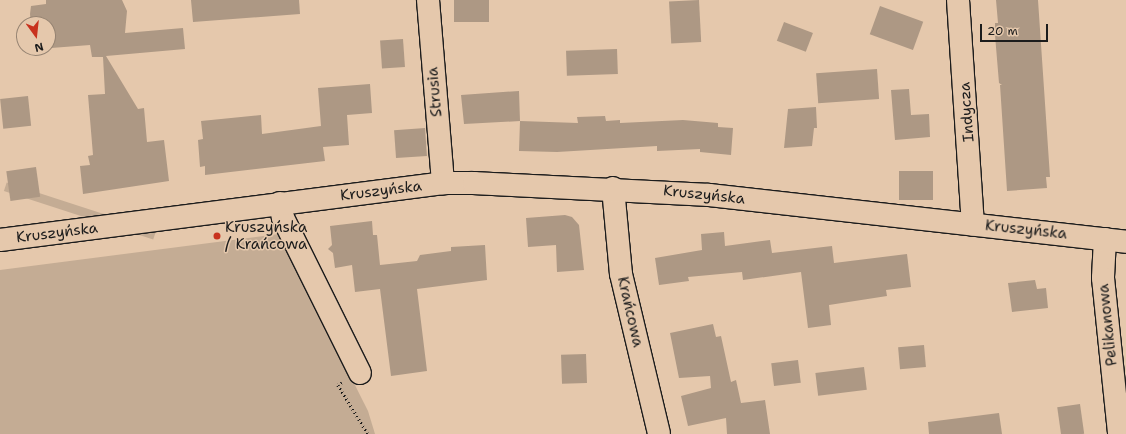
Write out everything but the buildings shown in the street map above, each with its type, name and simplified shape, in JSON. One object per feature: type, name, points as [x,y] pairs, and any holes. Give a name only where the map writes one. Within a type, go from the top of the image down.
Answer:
[{"type":"street","name":"Strusia","points":[[428,0],[443,183]]},
{"type":"street","name":"Indycza","points":[[958,0],[973,225]]},
{"type":"street","name":"Kruszyńska","points":[[0,240],[443,183],[613,188],[709,195],[1116,240]]},
{"type":"street","name":"Krańcowa","points":[[613,188],[621,274],[659,434]]},
{"type":"street","points":[[280,204],[282,218],[360,373]]},
{"type":"street","name":"Pelikanowa","points":[[1116,240],[1103,278],[1119,434]]},
{"type":"path","points":[[360,373],[338,386],[368,434]]},
{"type":"shaded area","points":[[7,182],[156,231],[153,240],[4,191]]},
{"type":"shaded area","points":[[279,234],[368,411],[375,434],[0,434],[0,270]]},
{"type":"place","name":"Kruszyńska / Krańcowa","points":[[217,236]]}]
